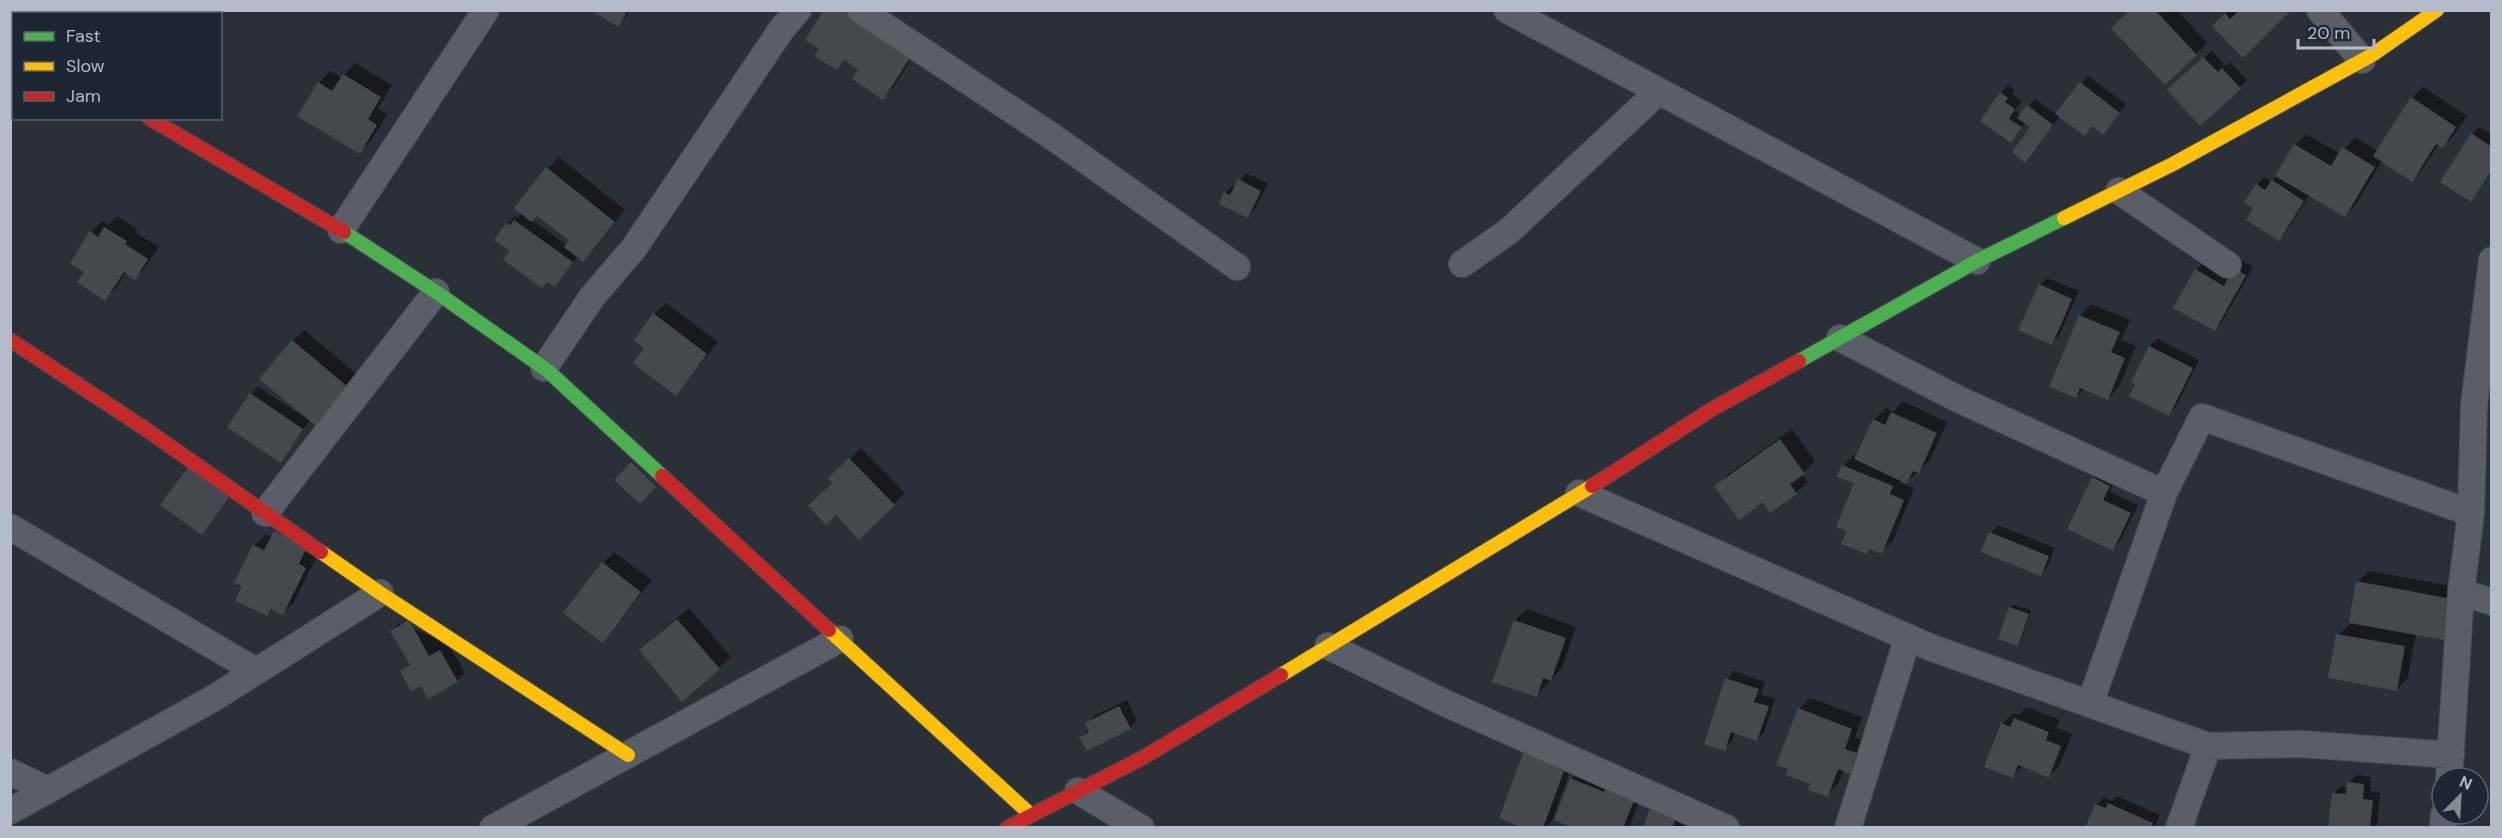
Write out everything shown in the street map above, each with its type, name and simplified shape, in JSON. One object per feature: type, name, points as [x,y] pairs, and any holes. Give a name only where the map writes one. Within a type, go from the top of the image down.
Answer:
[{"type":"street","points":[[341,230],[486,10]]},
{"type":"street","points":[[544,368],[592,297],[634,248],[781,30],[798,10]]},
{"type":"street","points":[[860,10],[1050,135],[1238,267]]},
{"type":"street","points":[[1507,10],[1977,261]]},
{"type":"street","points":[[2320,10],[2362,60]]},
{"type":"street","points":[[1007,828],[1144,757],[1580,493],[1713,408],[1977,261],[2173,164],[2362,60],[2437,10]]},
{"type":"street","points":[[1462,264],[1509,231],[1659,92]]},
{"type":"street","points":[[151,120],[341,230],[436,292],[544,368],[1031,815]]},
{"type":"street","points":[[2119,191],[2228,265]]},
{"type":"street","points":[[1580,493],[1932,648],[2208,746],[2302,744],[2450,766],[2461,592],[2483,408],[2492,260]]},
{"type":"street","points":[[265,513],[436,292]]},
{"type":"street","points":[[1840,338],[1958,399],[2164,493]]},
{"type":"street","points":[[10,340],[144,428],[380,593],[628,755]]},
{"type":"street","points":[[2090,704],[2164,493],[2202,417],[2471,513]]},
{"type":"street","points":[[10,526],[256,671]]},
{"type":"street","points":[[2461,592],[2492,602]]},
{"type":"street","points":[[10,811],[214,698],[380,593]]},
{"type":"street","points":[[1848,828],[1908,637]]},
{"type":"street","points":[[493,828],[523,820],[628,755],[840,639]]},
{"type":"street","points":[[1328,646],[1445,703],[1721,827]]},
{"type":"street","points":[[2179,828],[2208,746]]},
{"type":"street","points":[[10,772],[48,790]]},
{"type":"street","points":[[1078,791],[1141,828]]},
{"type":"building","points":[[591,10],[628,10],[618,27]]},
{"type":"building","points":[[824,10],[850,10],[914,52],[883,100],[852,79],[858,69],[844,60],[837,70],[814,56],[819,49],[805,40]]},
{"type":"building","points":[[2130,10],[2155,10],[2197,55],[2165,85],[2111,28]]},
{"type":"building","points":[[2239,10],[2291,10],[2243,58],[2212,26],[2225,13],[2230,19]]},
{"type":"building","points":[[2203,57],[2218,72],[2222,68],[2241,89],[2200,126],[2167,90]]},
{"type":"building","points":[[343,74],[381,97],[368,119],[377,125],[360,154],[297,116],[318,82],[332,91]]},
{"type":"building","points":[[2080,82],[2120,113],[2103,135],[2092,126],[2085,136],[2055,114]]},
{"type":"building","points":[[2000,92],[2008,98],[2005,102],[2015,109],[2009,119],[2022,127],[2011,143],[1980,121]]},
{"type":"building","points":[[2411,97],[2456,127],[2443,148],[2436,144],[2412,182],[2373,156]]},
{"type":"building","points":[[2027,105],[2053,125],[2025,163],[2012,152],[2030,127],[2017,118]]},
{"type":"building","points":[[2471,133],[2492,147],[2492,170],[2471,202],[2440,182]]},
{"type":"building","points":[[2294,144],[2331,166],[2342,147],[2375,167],[2345,217],[2275,176]]},
{"type":"building","points":[[546,167],[615,222],[583,262],[564,247],[569,240],[537,216],[531,222],[514,208]]},
{"type":"building","points":[[1238,179],[1261,191],[1248,218],[1219,204],[1224,192],[1230,195]]},
{"type":"building","points":[[2272,180],[2304,201],[2279,241],[2246,220],[2253,208],[2244,202],[2256,184],[2265,190]]},
{"type":"building","points":[[514,220],[573,262],[555,287],[547,282],[542,288],[503,260],[510,251],[494,240],[506,223],[510,225]]},
{"type":"building","points":[[104,227],[127,241],[125,244],[148,259],[135,280],[124,272],[105,301],[77,282],[84,272],[70,263],[90,231],[98,237]]},
{"type":"building","points":[[2233,268],[2246,275],[2215,331],[2173,308],[2195,269],[2224,286]]},
{"type":"building","points":[[2039,284],[2072,299],[2052,345],[2018,330]]},
{"type":"building","points":[[653,313],[707,354],[676,396],[633,363],[644,348],[634,340]]},
{"type":"building","points":[[2079,315],[2120,332],[2111,352],[2125,358],[2108,400],[2080,388],[2076,398],[2049,387]]},
{"type":"building","points":[[292,340],[348,387],[316,426],[259,379]]},
{"type":"building","points":[[2149,346],[2193,368],[2169,416],[2129,396],[2135,384],[2131,382]]},
{"type":"building","points":[[250,393],[303,429],[281,463],[227,427]]},
{"type":"building","points":[[1891,412],[1937,433],[1919,473],[1913,471],[1907,484],[1854,459],[1873,419],[1885,425]]},
{"type":"building","points":[[1780,439],[1805,474],[1790,484],[1797,494],[1770,513],[1763,502],[1739,520],[1714,486]]},
{"type":"building","points":[[849,458],[895,505],[859,540],[836,515],[826,525],[808,506],[832,483],[828,478]]},
{"type":"building","points":[[631,462],[656,487],[640,504],[614,480]]},
{"type":"building","points":[[1842,465],[1893,486],[1890,494],[1904,500],[1882,554],[1869,549],[1867,554],[1841,544],[1847,531],[1836,527],[1854,483],[1837,477]]},
{"type":"building","points":[[189,466],[230,496],[202,535],[160,505]]},
{"type":"building","points":[[2092,477],[2110,486],[2103,500],[2131,513],[2113,551],[2067,529]]},
{"type":"building","points":[[274,531],[307,547],[299,564],[306,568],[283,615],[271,609],[267,616],[235,601],[242,586],[234,583],[253,545],[264,550]]},
{"type":"building","points":[[1989,532],[2049,556],[2041,576],[1981,552]]},
{"type":"building","points":[[602,562],[641,592],[603,643],[563,613]]},
{"type":"building","points":[[2356,581],[2452,599],[2444,640],[2349,623]]},
{"type":"building","points":[[2009,607],[2029,614],[2018,646],[1998,639]]},
{"type":"building","points":[[677,619],[720,669],[682,702],[639,650]]},
{"type":"building","points":[[409,620],[429,656],[440,650],[458,682],[428,699],[421,686],[411,691],[400,671],[410,665],[390,631]]},
{"type":"building","points":[[1514,620],[1566,638],[1551,681],[1543,678],[1537,697],[1492,682]]},
{"type":"building","points":[[2336,634],[2405,646],[2397,691],[2328,678]]},
{"type":"building","points":[[1725,678],[1759,689],[1754,702],[1769,706],[1757,741],[1731,732],[1725,751],[1704,744]]},
{"type":"building","points":[[1119,706],[1131,729],[1087,751],[1079,737],[1089,732],[1085,723]]},
{"type":"building","points":[[1798,708],[1852,729],[1845,749],[1857,753],[1850,774],[1838,769],[1828,797],[1808,790],[1810,784],[1786,775],[1788,769],[1776,765]]},
{"type":"building","points":[[2014,718],[2049,732],[2046,740],[2061,746],[2049,778],[2018,765],[2013,778],[1984,767],[2001,723],[2010,727]]},
{"type":"building","points":[[1525,748],[1567,763],[1543,828],[1523,828],[1499,818]]},
{"type":"building","points":[[1570,778],[1604,792],[1608,781],[1637,793],[1623,828],[1573,828],[1554,820]]},
{"type":"building","points":[[2347,782],[2364,784],[2363,799],[2373,800],[2370,828],[2328,828],[2332,793],[2346,794]]},
{"type":"building","points":[[1652,802],[1678,812],[1672,828],[1643,828]]},
{"type":"building","points":[[2108,803],[2153,823],[2151,828],[2085,828],[2095,804],[2106,808]]},
{"type":"traffic: fast","points":[[1799,361],[1977,261],[2064,218]]},
{"type":"traffic: fast","points":[[344,232],[436,292],[548,371],[662,476]]},
{"type":"traffic: slow","points":[[2064,218],[2173,164],[2372,55],[2437,10]]},
{"type":"traffic: slow","points":[[1281,675],[1592,486]]},
{"type":"traffic: slow","points":[[321,552],[628,755]]},
{"type":"traffic: slow","points":[[829,630],[1031,815]]},
{"type":"traffic: jam","points":[[152,120],[344,232]]},
{"type":"traffic: jam","points":[[10,340],[144,428],[321,552]]},
{"type":"traffic: jam","points":[[1592,486],[1714,408],[1799,361]]},
{"type":"traffic: jam","points":[[662,476],[829,630]]},
{"type":"traffic: jam","points":[[1007,828],[1144,757],[1281,675]]}]
